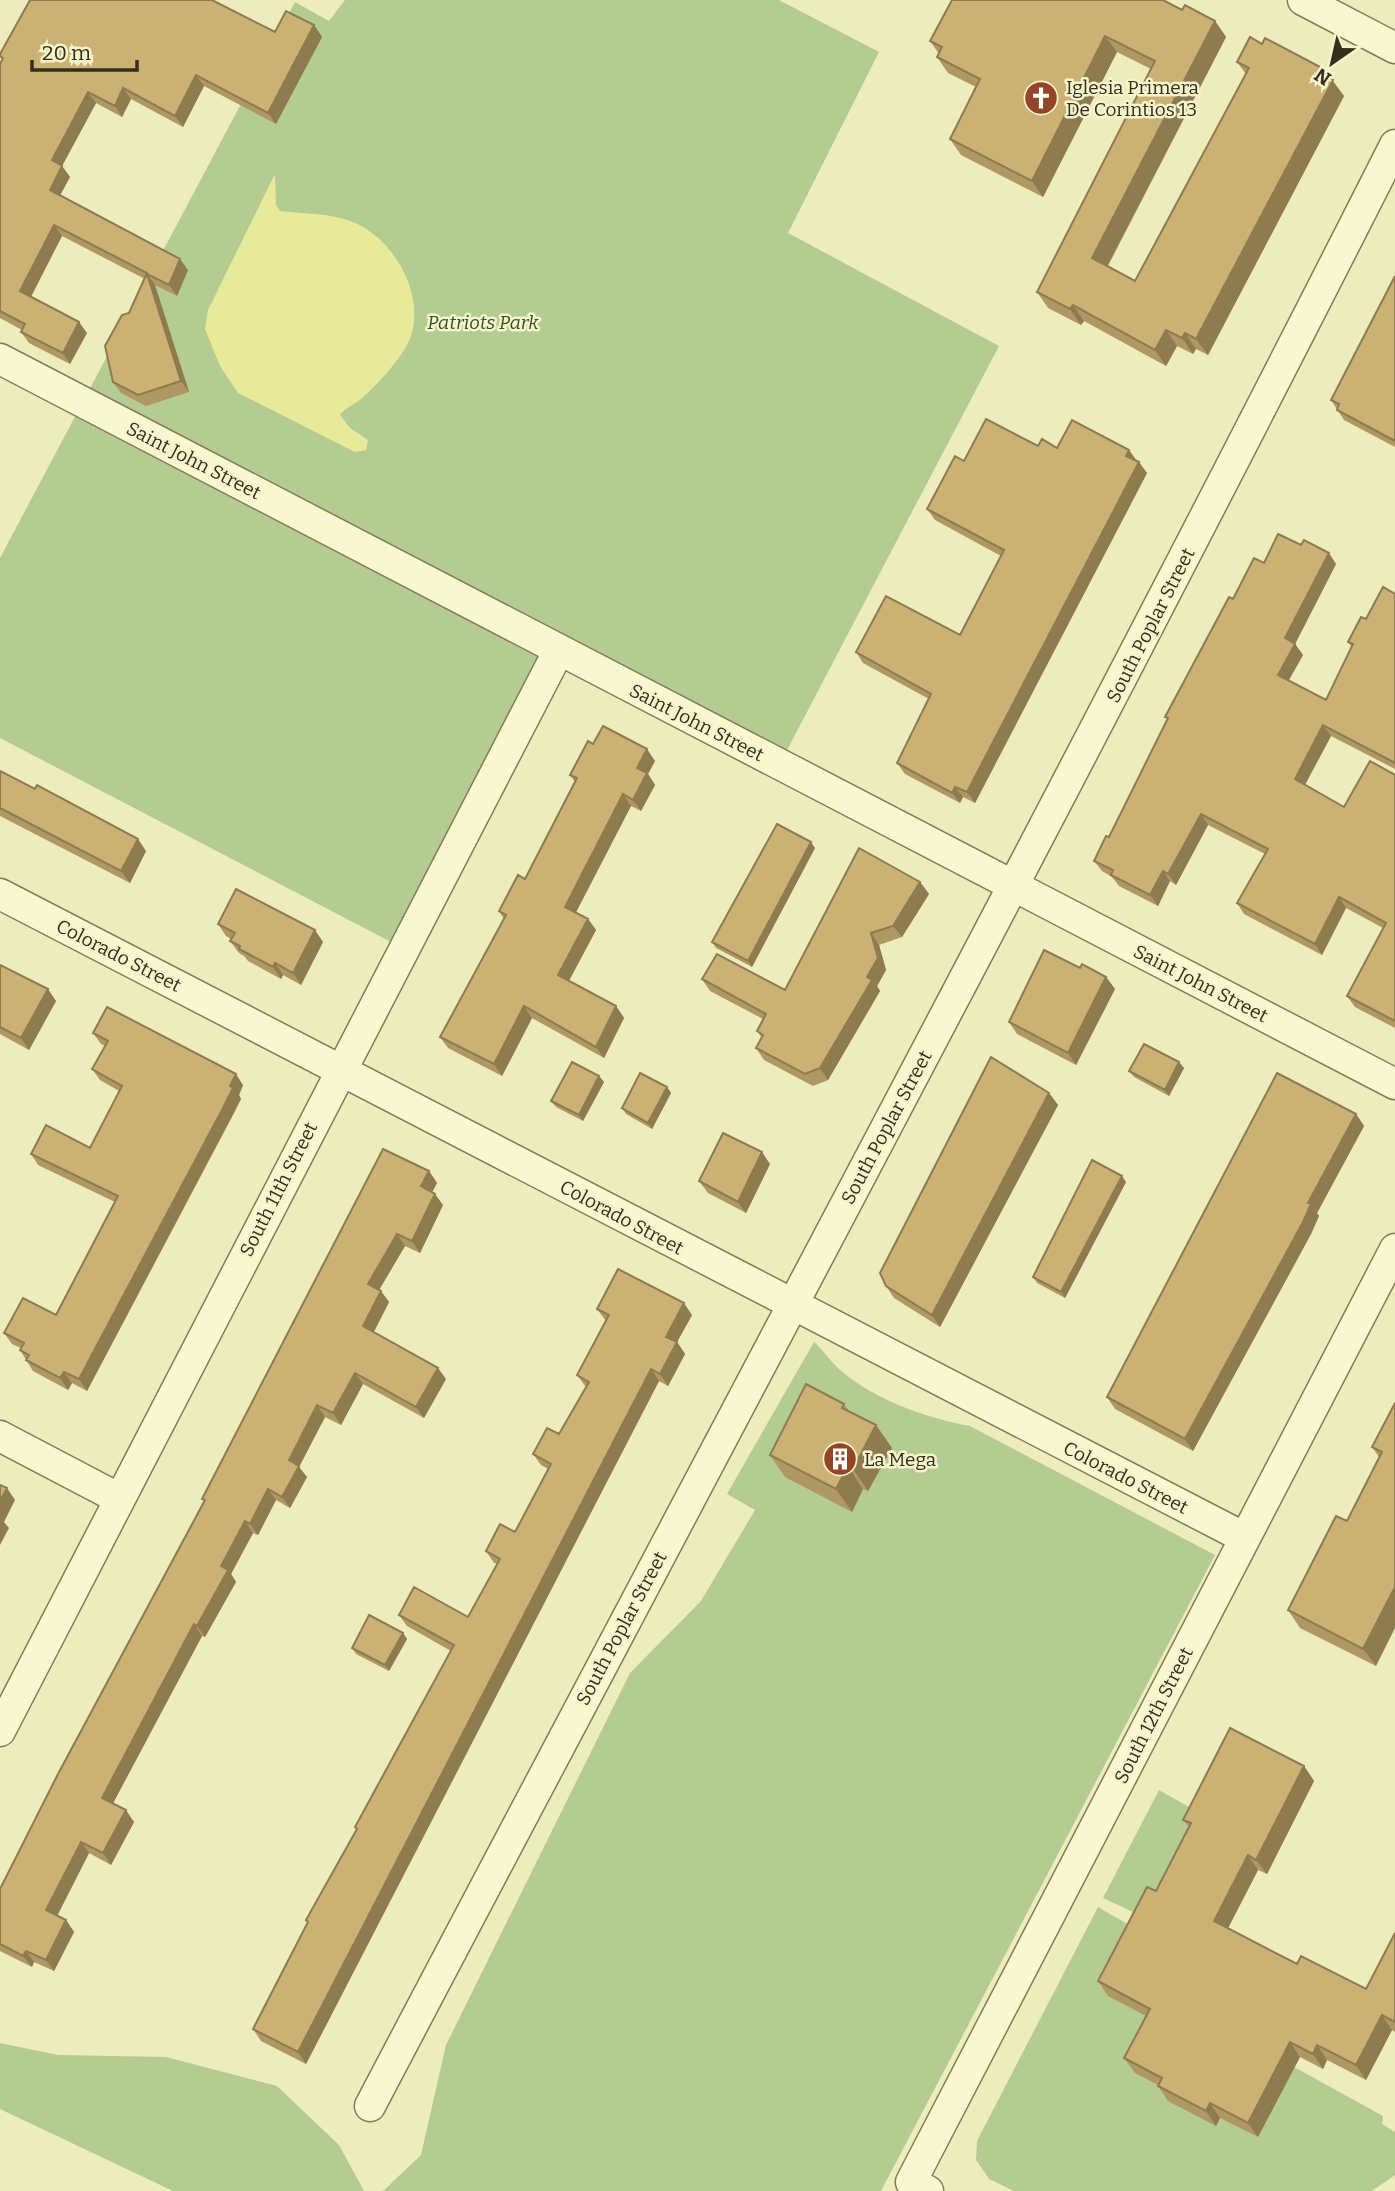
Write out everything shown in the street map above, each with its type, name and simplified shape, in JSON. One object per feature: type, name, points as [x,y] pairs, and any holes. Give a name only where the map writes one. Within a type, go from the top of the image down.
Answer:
[{"type":"street","points":[[1303,0],[1395,48]]},
{"type":"street","name":"South Poplar Street","points":[[370,2106],[790,1305],[1014,886],[1395,145]]},
{"type":"street","name":"Saint John Street","points":[[0,359],[1395,1084]]},
{"type":"street","name":"South 11th Street","points":[[0,1731],[339,1070],[559,650]]},
{"type":"street","name":"Colorado Street","points":[[0,894],[1245,1538]]},
{"type":"street","name":"South 12th Street","points":[[919,2186],[1245,1538],[1395,1249]]},
{"type":"street","points":[[0,1436],[118,1498]]},
{"type":"green space","name":"Patriots Park","points":[[345,0],[779,0],[879,52],[788,233],[999,346],[786,752],[557,631],[391,942],[0,738],[0,558],[295,2],[329,21]]},
{"type":"green space","points":[[814,1342],[840,1370],[885,1399],[919,1413],[970,1426],[1215,1555],[881,2191],[383,2191],[421,2155],[446,2045],[630,1673],[701,1601],[755,1510],[727,1494]]},
{"type":"green space","points":[[1159,1790],[1203,1815],[1148,1919],[1103,1898]]},
{"type":"green space","points":[[1098,1907],[1141,1932],[1172,2093],[1258,2137],[1238,2036],[1383,2116],[1382,2124],[1395,2132],[1395,2175],[1372,2191],[1014,2191],[989,2179],[976,2160],[977,2141]]},
{"type":"green space","points":[[0,2043],[58,2055],[166,2057],[277,2086],[339,2145],[364,2191],[173,2191],[0,2109]]},
{"type":"sand","points":[[275,174],[276,205],[280,211],[335,217],[369,230],[395,257],[412,293],[413,330],[406,347],[373,388],[340,415],[350,428],[368,440],[366,450],[355,452],[238,393],[220,366],[205,329],[208,310]]},
{"type":"building","points":[[30,0],[212,0],[275,32],[286,11],[314,25],[268,113],[196,75],[175,116],[123,88],[115,106],[88,92],[52,160],[62,166],[50,190],[180,259],[169,285],[147,274],[181,381],[138,395],[113,382],[105,346],[122,315],[129,313],[147,273],[54,225],[20,291],[79,322],[63,353],[21,332],[25,324],[0,311],[0,64],[3,58],[0,54]]},
{"type":"building","points":[[952,0],[1163,0],[1182,10],[1185,5],[1215,21],[1092,258],[1135,281],[1249,68],[1237,62],[1250,37],[1262,44],[1265,38],[1324,69],[1322,74],[1333,80],[1196,339],[1185,333],[1182,338],[1166,330],[1155,350],[1073,305],[1070,309],[1037,292],[1155,61],[1105,36],[1032,181],[950,139],[980,79],[937,57],[942,47],[930,41]]},
{"type":"building","points":[[1395,276],[1395,441],[1337,410],[1339,404],[1331,400]]},
{"type":"building","points":[[986,419],[1038,446],[1042,439],[1057,448],[1072,420],[1129,450],[1126,456],[1139,462],[967,792],[955,787],[952,793],[897,763],[931,694],[856,652],[886,596],[960,635],[1004,550],[927,509],[955,456],[964,461]]},
{"type":"building","points":[[1278,534],[1301,545],[1304,540],[1329,553],[1285,638],[1295,644],[1278,675],[1326,700],[1353,644],[1348,642],[1361,617],[1366,619],[1383,587],[1395,594],[1395,763],[1323,725],[1295,779],[1344,807],[1370,761],[1395,775],[1395,1021],[1347,996],[1386,923],[1339,897],[1315,944],[1237,903],[1268,849],[1201,814],[1168,874],[1163,871],[1150,895],[1111,875],[1113,870],[1094,861],[1106,836],[1109,837],[1168,718],[1165,717],[1229,597],[1233,599],[1254,558],[1264,563]]},
{"type":"building","points":[[603,726],[647,749],[637,768],[647,773],[633,800],[623,794],[565,907],[588,919],[558,975],[616,1006],[596,1047],[524,1006],[494,1064],[440,1037],[506,915],[499,911],[518,875],[525,879],[577,778],[570,775],[588,741],[593,744]]},
{"type":"building","points":[[0,771],[35,789],[37,785],[138,839],[121,871],[0,808]]},
{"type":"building","points":[[777,824],[811,842],[748,961],[712,942]]},
{"type":"building","points":[[859,848],[920,882],[893,926],[871,933],[878,958],[867,977],[872,980],[820,1068],[805,1074],[756,1048],[763,1035],[757,1031],[766,1014],[702,979],[717,954],[785,990]]},
{"type":"building","points":[[236,889],[315,930],[293,973],[275,963],[273,967],[239,949],[240,946],[230,941],[235,933],[218,924]]},
{"type":"building","points":[[1044,950],[1080,968],[1082,964],[1106,977],[1068,1053],[1009,1022]]},
{"type":"building","points":[[0,965],[48,989],[21,1038],[0,1027]]},
{"type":"building","points":[[107,1007],[236,1074],[230,1086],[233,1088],[223,1108],[79,1379],[64,1372],[60,1378],[26,1360],[29,1355],[20,1350],[24,1343],[4,1333],[23,1298],[56,1315],[118,1196],[31,1154],[46,1125],[90,1148],[122,1086],[92,1069],[108,1041],[93,1033]]},
{"type":"building","points":[[1144,1044],[1179,1062],[1165,1090],[1129,1071]]},
{"type":"building","points":[[991,1057],[1049,1093],[932,1315],[886,1286],[880,1273]]},
{"type":"building","points":[[572,1062],[599,1076],[579,1115],[551,1101]]},
{"type":"building","points":[[640,1073],[667,1087],[648,1123],[622,1108]]},
{"type":"building","points":[[1277,1073],[1356,1114],[1308,1203],[1311,1204],[1303,1222],[1185,1439],[1107,1397]]},
{"type":"building","points":[[723,1133],[762,1152],[738,1202],[699,1181]]},
{"type":"building","points":[[383,1149],[429,1171],[421,1186],[435,1194],[412,1241],[397,1234],[368,1284],[381,1291],[363,1326],[438,1368],[416,1407],[355,1373],[333,1413],[317,1405],[289,1460],[299,1466],[282,1497],[268,1489],[250,1524],[245,1521],[221,1566],[228,1570],[197,1626],[194,1624],[102,1798],[126,1810],[103,1853],[81,1842],[46,1910],[66,1920],[46,1960],[26,1951],[23,1956],[0,1944],[0,1889],[58,1774],[205,1500],[202,1499]]},
{"type":"building","points":[[1092,1160],[1122,1176],[1061,1292],[1033,1277]]},
{"type":"building","points":[[618,1269],[684,1303],[666,1337],[677,1342],[660,1374],[651,1369],[298,2052],[253,2029],[308,1922],[306,1920],[454,1645],[399,1615],[414,1587],[468,1617],[500,1559],[486,1551],[500,1524],[515,1532],[551,1464],[533,1454],[547,1428],[559,1434],[589,1382],[577,1375],[609,1315],[597,1309]]},
{"type":"building","points":[[806,1384],[844,1404],[842,1408],[876,1425],[853,1469],[848,1466],[836,1489],[770,1455]]},
{"type":"building","points":[[1395,1403],[1395,1587],[1363,1649],[1288,1610],[1336,1516],[1347,1521],[1382,1452],[1372,1447]]},
{"type":"building","points":[[0,1485],[7,1488],[0,1501]]},
{"type":"building","points":[[369,1615],[403,1633],[385,1665],[352,1648]]},
{"type":"building","points":[[1230,1728],[1304,1766],[1256,1860],[1248,1855],[1214,1921],[1297,1964],[1301,1956],[1366,1989],[1395,1933],[1395,2022],[1382,2015],[1356,2065],[1317,2045],[1313,2054],[1290,2042],[1248,2123],[1210,2103],[1206,2111],[1158,2086],[1162,2078],[1124,2058],[1150,2009],[1098,1981],[1147,1887],[1156,1891],[1191,1823],[1183,1820]]},
{"type":"place","name":"Iglesia Primera De Corintios 13","points":[[1041,98]]},
{"type":"place","name":"La Mega","points":[[840,1459]]}]
